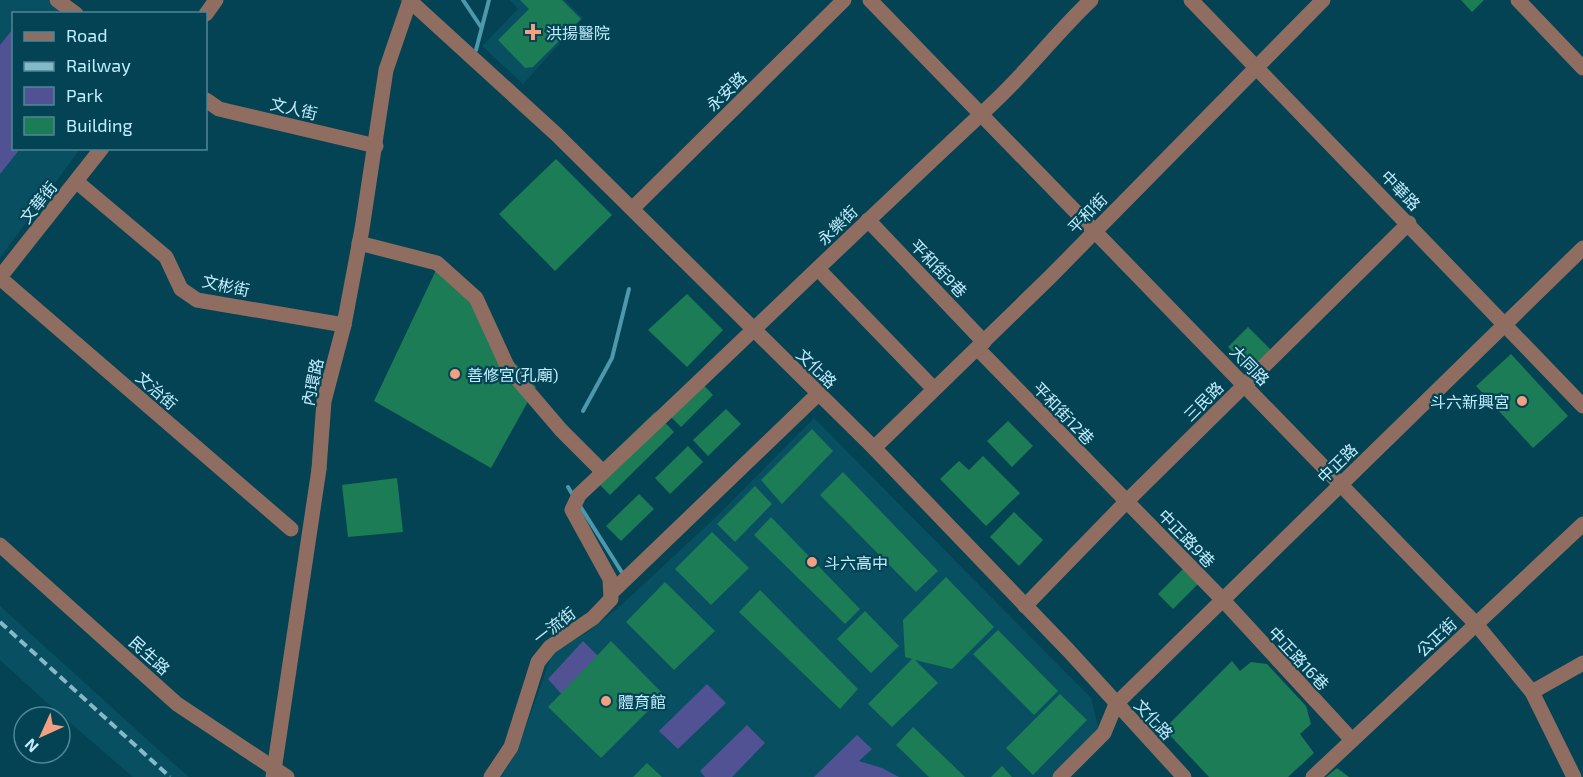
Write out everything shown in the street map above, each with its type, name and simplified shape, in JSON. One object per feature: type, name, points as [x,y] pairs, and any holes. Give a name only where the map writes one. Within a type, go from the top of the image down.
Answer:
[{"type":"street","points":[[57,0],[73,12]]},
{"type":"street","points":[[207,13],[216,0]]},
{"type":"street","name":"文化路","points":[[410,0],[633,208],[752,330],[874,448],[1184,777]]},
{"type":"street","name":"內環路","points":[[273,777],[319,469],[324,401],[344,325],[376,146],[386,70],[410,0]]},
{"type":"street","name":"永安路","points":[[633,208],[844,0]]},
{"type":"street","name":"大同路","points":[[870,0],[1476,624],[1532,692],[1574,777]]},
{"type":"street","name":"永樂街","points":[[612,592],[610,579],[572,510],[579,495],[981,114],[1091,0]]},
{"type":"street","name":"中華路","points":[[1191,0],[1583,406]]},
{"type":"street","name":"平和街","points":[[874,448],[933,388],[981,345],[1257,70],[1323,0]]},
{"type":"street","points":[[1518,0],[1583,68]]},
{"type":"street","name":"文人街","points":[[207,101],[219,109],[376,146]]},
{"type":"street","name":"文華街","points":[[0,277],[101,150]]},
{"type":"street","name":"文彬街","points":[[77,182],[166,257],[181,290],[197,300],[344,325]]},
{"type":"street","name":"平和街9巷","points":[[868,220],[981,345]]},
{"type":"street","name":"三民路","points":[[1025,606],[1127,501],[1409,224]]},
{"type":"street","points":[[359,243],[437,263],[476,298],[508,368],[561,430],[603,472]]},
{"type":"street","name":"中正路","points":[[1116,704],[1583,248]]},
{"type":"street","points":[[818,269],[933,388]]},
{"type":"street","name":"文治街","points":[[0,277],[291,529]]},
{"type":"street","name":"平和街12巷","points":[[981,345],[1127,501]]},
{"type":"street","name":"一流街","points":[[491,777],[511,747],[538,662],[550,647],[593,618],[611,599],[612,592],[818,394]]},
{"type":"street","name":"中正路9巷","points":[[1127,501],[1222,599]]},
{"type":"street","name":"公正街","points":[[1313,777],[1583,524]]},
{"type":"street","name":"民生路","points":[[0,545],[177,704],[287,777]]},
{"type":"street","name":"中正路16巷","points":[[1222,599],[1352,740]]},
{"type":"street","points":[[1532,692],[1583,663]]},
{"type":"street","points":[[1060,777],[1104,733],[1116,704]]},
{"type":"shaded area","points":[[0,0],[47,0],[65,12],[12,12],[12,150],[79,150],[0,258]]},
{"type":"shaded area","name":"洪揚醫院","points":[[510,0],[565,0],[583,18],[523,84],[482,46],[518,9]]},
{"type":"shaded area","name":"斗六高中","points":[[814,418],[1091,698],[1100,734],[1057,777],[501,777],[517,752],[552,654],[589,631],[619,607],[715,518]]},
{"type":"shaded area","points":[[0,606],[189,777],[133,777],[72,724],[72,705],[50,705],[0,660]]},
{"type":"green space","points":[[12,30],[12,150],[19,150],[0,174],[0,45]]},
{"type":"green space","points":[[583,641],[602,660],[565,698],[548,679]]},
{"type":"green space","points":[[707,684],[726,703],[678,749],[659,731]]},
{"type":"green space","points":[[747,725],[765,743],[732,777],[705,777],[700,771]]},
{"type":"green space","points":[[857,735],[872,749],[859,761],[882,768],[899,777],[814,777]]},
{"type":"building","name":"洪揚醫院","points":[[520,0],[562,0],[581,19],[533,67],[525,68],[498,40],[529,9]]},
{"type":"building","points":[[1461,0],[1484,0],[1472,12]]},
{"type":"building","points":[[556,159],[612,215],[555,271],[499,214]]},
{"type":"building","name":"善修宮(孔廟)","points":[[438,266],[471,294],[513,361],[536,387],[491,468],[374,401]]},
{"type":"building","points":[[687,294],[723,330],[687,367],[648,330]]},
{"type":"building","points":[[1248,327],[1271,350],[1251,370],[1228,347]]},
{"type":"building","name":"斗六新興宮","points":[[1511,354],[1568,416],[1533,448],[1476,386]]},
{"type":"building","points":[[695,376],[713,395],[681,427],[662,408]]},
{"type":"building","points":[[726,409],[741,424],[708,456],[693,440]]},
{"type":"building","points":[[655,412],[674,432],[610,495],[590,475]]},
{"type":"building","points":[[1008,421],[1033,446],[1012,467],[987,441]]},
{"type":"building","points":[[812,429],[833,451],[782,504],[761,480]]},
{"type":"building","points":[[688,446],[703,462],[670,494],[655,478]]},
{"type":"building","points":[[983,456],[1020,493],[986,526],[940,479],[959,461],[969,470]]},
{"type":"building","points":[[843,472],[938,571],[916,592],[820,495]]},
{"type":"building","points":[[397,478],[403,532],[348,537],[342,485]]},
{"type":"building","points":[[755,486],[772,504],[735,542],[717,524]]},
{"type":"building","points":[[639,494],[654,509],[621,541],[606,526]]},
{"type":"building","points":[[1014,512],[1043,540],[1019,566],[990,537]]},
{"type":"building","points":[[771,517],[860,609],[845,624],[754,535]]},
{"type":"building","points":[[712,532],[749,568],[711,605],[675,569]]},
{"type":"building","points":[[1183,569],[1198,584],[1173,609],[1158,594]]},
{"type":"building","points":[[946,577],[994,627],[952,669],[915,660],[938,683],[892,727],[868,704],[912,659],[905,657],[903,620]]},
{"type":"building","points":[[665,582],[715,631],[674,670],[626,622]]},
{"type":"building","points":[[760,590],[858,689],[840,709],[739,612]]},
{"type":"building","points":[[865,611],[899,646],[871,673],[837,639]]},
{"type":"building","points":[[998,630],[1058,691],[1034,715],[973,654]]},
{"type":"building","name":"體育館","points":[[611,641],[664,695],[601,758],[548,707]]},
{"type":"building","points":[[1232,661],[1240,671],[1251,662],[1267,664],[1306,706],[1311,724],[1300,734],[1314,753],[1288,777],[1209,777],[1164,729]]},
{"type":"building","points":[[1060,694],[1087,720],[1033,775],[1006,748]]},
{"type":"building","points":[[913,727],[965,777],[929,777],[896,745]]},
{"type":"building","points":[[647,763],[662,777],[633,777]]},
{"type":"building","points":[[1002,766],[1012,777],[991,777]]},
{"type":"building","points":[[1337,768],[1349,777],[1326,777]]},
{"type":"waterway","points":[[463,0],[481,27]]},
{"type":"waterway","points":[[476,50],[489,0]]},
{"type":"waterway","points":[[583,411],[612,358],[629,289]]},
{"type":"waterway","points":[[568,487],[574,497]]},
{"type":"waterway","points":[[580,506],[623,574]]},
{"type":"railway","points":[[0,622],[170,777]]},
{"type":"place","name":"洪揚醫院","points":[[533,32]]},
{"type":"place","name":"善修宮(孔廟)","points":[[455,374]]},
{"type":"place","name":"斗六新興宮","points":[[1522,401]]},
{"type":"place","name":"斗六高中","points":[[812,562]]},
{"type":"place","name":"體育館","points":[[606,701]]}]
